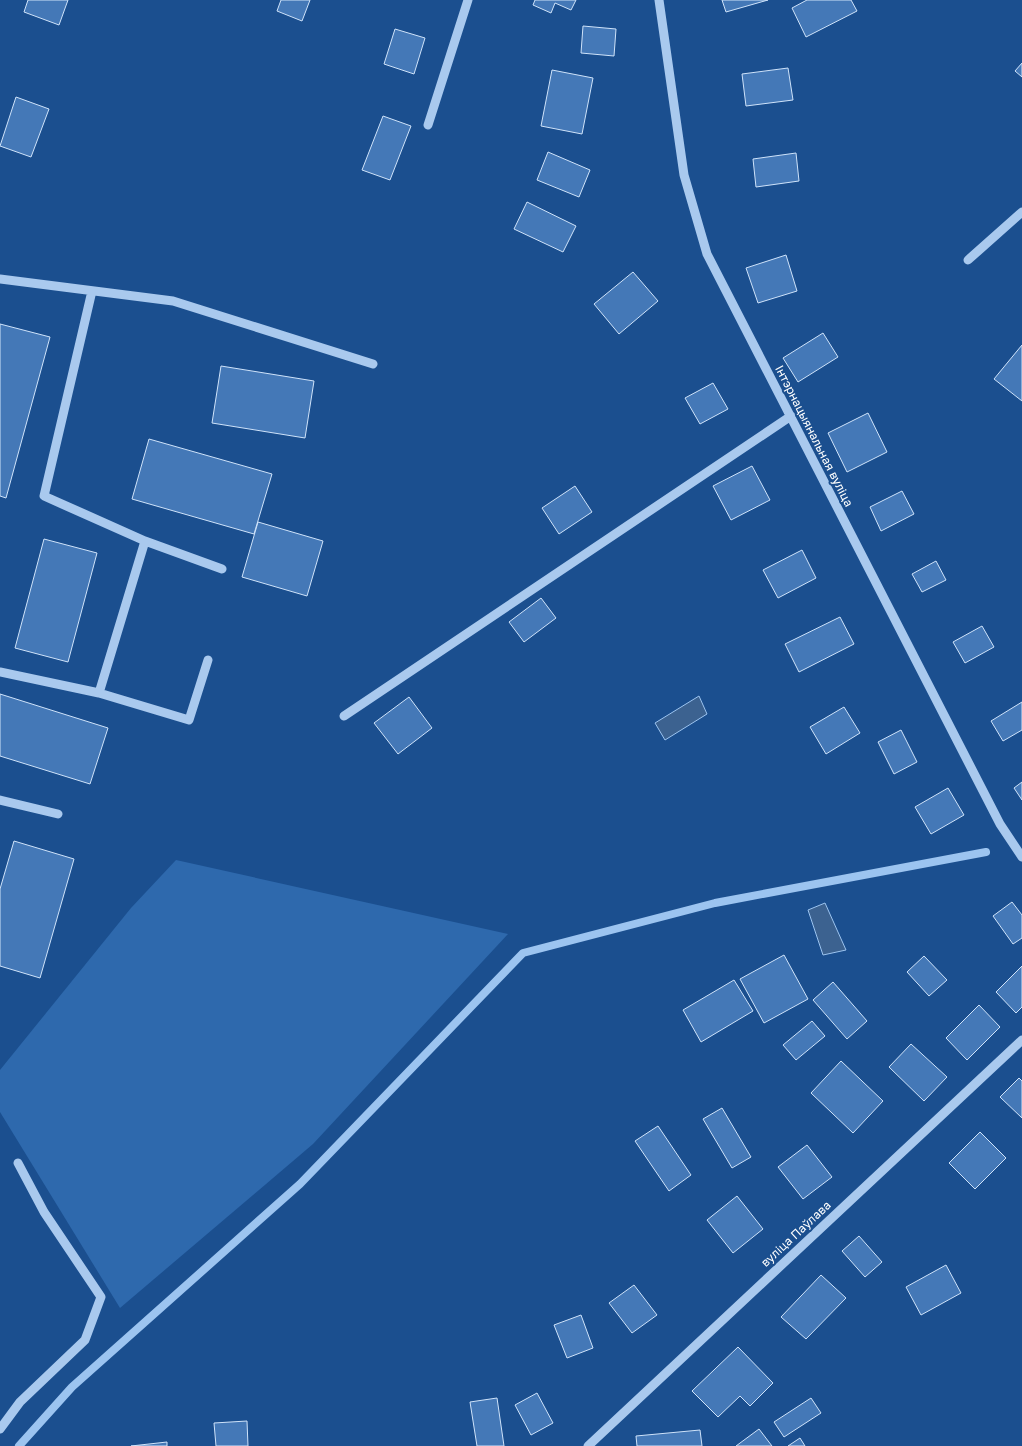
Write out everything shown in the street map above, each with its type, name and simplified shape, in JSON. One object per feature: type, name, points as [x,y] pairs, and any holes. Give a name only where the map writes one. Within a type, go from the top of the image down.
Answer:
[{"type":"street","points":[[428,125],[468,0]]},
{"type":"street","name":"Інтэрнацыянальная вуліца","points":[[659,0],[684,176],[707,254],[1000,824],[1022,857]]},
{"type":"street","points":[[968,260],[1022,212]]},
{"type":"street","points":[[0,280],[173,301],[373,364]]},
{"type":"street","points":[[92,291],[44,496],[145,541],[222,569]]},
{"type":"street","points":[[344,716],[791,416]]},
{"type":"street","points":[[99,693],[145,541]]},
{"type":"street","points":[[0,672],[99,693],[189,720],[208,660]]},
{"type":"street","points":[[0,800],[58,814]]},
{"type":"street","name":"вуліца Паўлава","points":[[588,1446],[1022,1040]]},
{"type":"street","points":[[0,1429],[20,1402],[85,1340],[102,1296],[44,1212],[18,1163]]},
{"type":"shaded area","points":[[699,696],[707,714],[665,740],[655,723]]},
{"type":"shaded area","points":[[176,860],[508,934],[313,1144],[120,1308],[0,1112],[0,1070],[131,908]]},
{"type":"shaded area","points":[[825,903],[846,950],[823,955],[808,910]]},
{"type":"building","points":[[28,0],[68,0],[59,25],[24,12]]},
{"type":"building","points":[[281,0],[310,0],[302,21],[277,11]]},
{"type":"building","points":[[535,0],[576,0],[571,10],[555,3],[551,13],[533,5]]},
{"type":"building","points":[[722,0],[768,0],[726,12]]},
{"type":"building","points":[[807,0],[851,0],[857,11],[806,37],[792,8]]},
{"type":"building","points":[[583,26],[616,29],[614,56],[581,53]]},
{"type":"building","points":[[395,29],[425,38],[414,74],[384,64]]},
{"type":"building","points":[[1022,63],[1022,77],[1015,71]]},
{"type":"building","points":[[788,68],[793,100],[746,106],[742,74]]},
{"type":"building","points":[[552,70],[593,78],[582,134],[541,126]]},
{"type":"building","points":[[16,97],[49,109],[31,157],[0,146]]},
{"type":"building","points":[[383,116],[411,126],[390,180],[362,170]]},
{"type":"building","points":[[548,152],[590,170],[579,197],[537,180]]},
{"type":"building","points":[[796,153],[799,181],[756,187],[753,159]]},
{"type":"building","points":[[527,202],[576,226],[563,252],[514,229]]},
{"type":"building","points":[[786,255],[797,291],[758,303],[746,268]]},
{"type":"building","points":[[633,272],[658,301],[619,334],[594,304]]},
{"type":"building","points":[[0,324],[50,337],[6,498],[0,496]]},
{"type":"building","points":[[823,333],[838,357],[798,382],[783,358]]},
{"type":"building","points":[[1022,345],[1022,401],[994,379]]},
{"type":"building","points":[[221,366],[314,381],[305,438],[212,423]]},
{"type":"building","points":[[713,383],[728,409],[700,424],[685,398]]},
{"type":"building","points":[[868,413],[887,452],[847,472],[828,433]]},
{"type":"building","points":[[149,439],[272,474],[254,534],[132,499]]},
{"type":"building","points":[[752,466],[770,500],[731,520],[713,486]]},
{"type":"building","points":[[575,486],[592,512],[559,534],[542,508]]},
{"type":"building","points":[[902,491],[914,514],[881,531],[870,507]]},
{"type":"building","points":[[258,522],[323,541],[307,596],[242,577]]},
{"type":"building","points":[[44,539],[97,553],[68,662],[15,648]]},
{"type":"building","points":[[802,550],[816,578],[778,598],[763,570]]},
{"type":"building","points":[[936,561],[946,580],[922,592],[912,574]]},
{"type":"building","points":[[541,598],[556,618],[524,642],[509,622]]},
{"type":"building","points":[[840,617],[854,644],[799,672],[785,644]]},
{"type":"building","points":[[982,626],[994,647],[965,663],[953,642]]},
{"type":"building","points":[[0,694],[108,728],[90,784],[0,756]]},
{"type":"building","points":[[409,697],[432,728],[398,754],[374,723]]},
{"type":"building","points":[[1022,702],[1022,730],[1003,741],[991,721]]},
{"type":"building","points":[[844,707],[860,733],[826,754],[810,727]]},
{"type":"building","points":[[901,730],[917,762],[894,774],[878,742]]},
{"type":"building","points":[[1022,782],[1022,800],[1014,788]]},
{"type":"building","points":[[948,788],[964,815],[931,834],[915,807]]},
{"type":"building","points":[[14,841],[74,859],[40,978],[0,966],[0,889]]},
{"type":"building","points":[[1012,902],[1022,915],[1022,938],[1013,944],[993,916]]},
{"type":"building","points":[[784,955],[808,999],[764,1023],[740,979]]},
{"type":"building","points":[[924,956],[947,980],[929,996],[907,972]]},
{"type":"building","points":[[1022,966],[1022,1007],[1016,1013],[996,992]]},
{"type":"building","points":[[734,980],[753,1011],[701,1042],[683,1010]]},
{"type":"building","points":[[833,982],[867,1021],[847,1039],[813,1000]]},
{"type":"building","points":[[979,1005],[1000,1027],[967,1060],[946,1038]]},
{"type":"building","points":[[812,1021],[825,1036],[796,1060],[783,1045]]},
{"type":"building","points":[[911,1044],[947,1077],[924,1101],[889,1067]]},
{"type":"building","points":[[841,1061],[883,1101],[853,1133],[811,1093]]},
{"type":"building","points":[[1019,1078],[1022,1081],[1022,1118],[1000,1097]]},
{"type":"building","points":[[722,1108],[751,1157],[732,1168],[703,1119]]},
{"type":"building","points":[[658,1126],[691,1175],[669,1191],[635,1141]]},
{"type":"building","points":[[980,1132],[1006,1158],[975,1189],[949,1163]]},
{"type":"building","points":[[807,1145],[832,1177],[803,1199],[778,1167]]},
{"type":"building","points":[[737,1196],[763,1229],[733,1253],[707,1220]]},
{"type":"building","points":[[859,1236],[882,1262],[865,1277],[842,1251]]},
{"type":"building","points":[[946,1265],[961,1293],[921,1315],[906,1287]]},
{"type":"building","points":[[821,1275],[846,1298],[806,1339],[781,1317]]},
{"type":"building","points":[[634,1285],[657,1315],[632,1333],[609,1303]]},
{"type":"building","points":[[581,1315],[593,1348],[567,1358],[554,1325]]},
{"type":"building","points":[[738,1347],[773,1383],[750,1406],[740,1396],[718,1417],[692,1391]]},
{"type":"building","points":[[537,1393],[553,1423],[531,1435],[515,1405]]},
{"type":"building","points":[[497,1398],[504,1446],[477,1446],[470,1402]]},
{"type":"building","points":[[811,1398],[821,1413],[784,1437],[774,1422]]},
{"type":"building","points":[[247,1421],[248,1446],[216,1446],[214,1423]]},
{"type":"building","points":[[759,1429],[772,1446],[736,1446]]},
{"type":"building","points":[[700,1430],[702,1446],[637,1446],[636,1436]]},
{"type":"building","points":[[800,1438],[805,1446],[788,1446]]},
{"type":"building","points":[[167,1442],[167,1446],[131,1446]]},
{"type":"waterway","points":[[19,1446],[72,1387],[300,1184],[523,953],[715,903],[986,852]]}]
